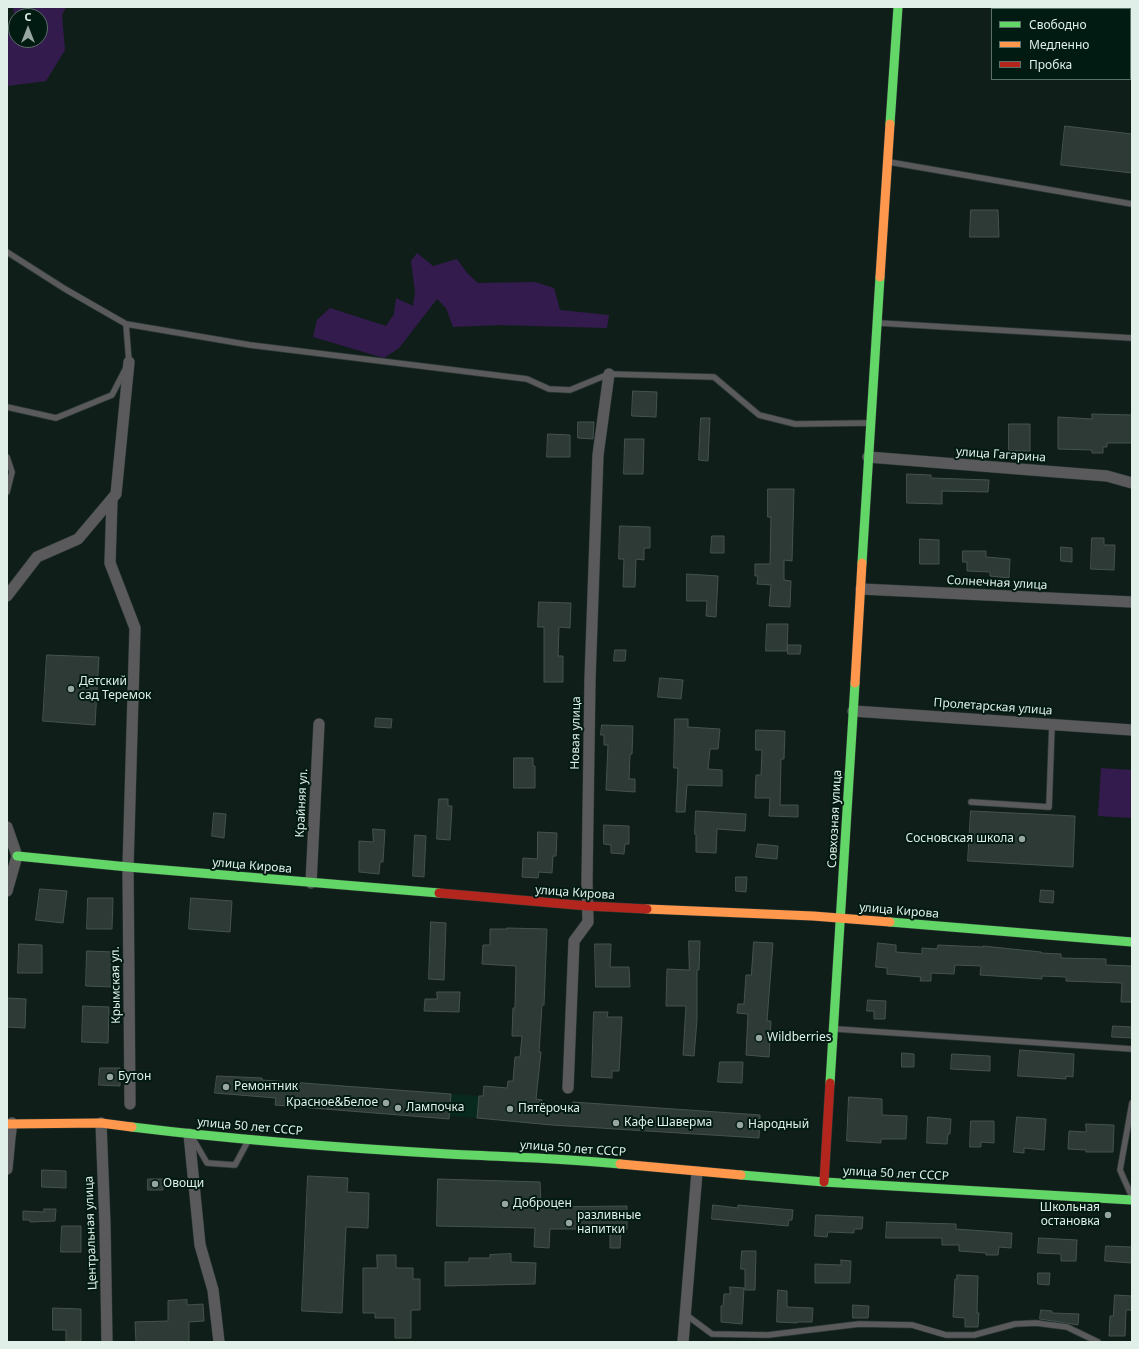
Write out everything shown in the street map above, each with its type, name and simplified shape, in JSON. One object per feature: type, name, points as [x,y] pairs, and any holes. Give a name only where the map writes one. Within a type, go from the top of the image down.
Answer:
[{"type":"main road","name":"Совхозная улица","points":[[824,1182],[876,323],[898,7]]},
{"type":"main road","name":"улица Кирова","points":[[17,856],[128,867],[588,906],[841,918],[1132,942]]},
{"type":"main road","name":"улица 50 лет СССР","points":[[10,1124],[101,1123],[190,1134],[448,1154],[578,1160],[697,1172],[824,1182],[1132,1200]]},
{"type":"street","points":[[7,596],[37,557],[78,538],[116,494],[129,362]]},
{"type":"street","name":"Новая улица","points":[[568,1088],[574,941],[588,922],[590,679],[597,479],[598,456],[610,374]]},
{"type":"street","name":"улица Гагарина","points":[[868,458],[1107,476],[1132,483]]},
{"type":"street","name":"Крымская ул.","points":[[112,500],[110,562],[135,628],[128,867],[130,1104]]},
{"type":"street","name":"Солнечная улица","points":[[861,589],[1132,602]]},
{"type":"street","name":"Пролетарская улица","points":[[853,711],[1132,730]]},
{"type":"street","name":"Крайняя ул.","points":[[311,883],[319,724]]},
{"type":"street","points":[[7,827],[17,856],[7,891]]},
{"type":"street","name":"Центральная улица","points":[[101,1123],[107,1342]]},
{"type":"street","points":[[7,1169],[10,1124]]},
{"type":"street","points":[[190,1134],[200,1245],[213,1290],[219,1342]]},
{"type":"street","points":[[683,1342],[684,1313],[697,1172]]},
{"type":"lane","points":[[887,162],[1132,204]]},
{"type":"lane","points":[[7,252],[65,289],[126,324],[250,345],[527,379],[549,389],[570,390],[610,374],[714,377],[759,415],[795,424],[870,423]]},
{"type":"lane","points":[[876,323],[1132,338]]},
{"type":"lane","points":[[7,407],[56,418],[112,395],[129,362],[126,324]]},
{"type":"lane","points":[[7,457],[12,472],[7,492]]},
{"type":"lane","points":[[971,802],[1049,807],[1052,724]]},
{"type":"lane","points":[[833,1029],[1132,1049]]},
{"type":"lane","points":[[1132,1102],[1120,1170],[1132,1197]]},
{"type":"lane","points":[[190,1134],[207,1163],[235,1165],[250,1139]]},
{"type":"lane","points":[[684,1313],[712,1334],[768,1335],[859,1324],[912,1325],[946,1335],[974,1335],[1015,1324],[1036,1323],[1067,1327],[1098,1342]]},
{"type":"shaded area","points":[[13,7],[66,7],[62,15],[65,50],[46,81],[7,86],[8,31],[8,48],[48,48],[48,8]]},
{"type":"shaded area","points":[[417,253],[433,266],[457,259],[467,273],[478,283],[535,282],[554,288],[560,310],[609,315],[607,328],[499,325],[453,327],[446,308],[437,299],[399,348],[384,358],[313,337],[317,320],[330,308],[386,326],[394,314],[396,298],[413,306],[415,292],[411,261]]},
{"type":"shaded area","points":[[1101,768],[1132,770],[1132,818],[1098,816]]},
{"type":"shaded area","points":[[275,1080],[479,1096],[477,1118],[273,1100]]},
{"type":"building","points":[[1065,126],[1132,134],[1132,173],[1061,165]]},
{"type":"building","points":[[971,210],[998,210],[999,237],[970,237]]},
{"type":"building","points":[[633,391],[657,392],[656,417],[632,416]]},
{"type":"building","points":[[1092,414],[1132,415],[1132,443],[1107,443],[1107,447],[1103,447],[1103,453],[1092,453],[1092,450],[1058,449],[1058,417],[1092,419]]},
{"type":"building","points":[[701,418],[710,418],[708,461],[699,460]]},
{"type":"building","points":[[578,422],[594,422],[593,439],[578,438]]},
{"type":"building","points":[[1009,424],[1030,424],[1030,451],[1009,451]]},
{"type":"building","points":[[548,434],[570,435],[570,457],[547,457]]},
{"type":"building","points":[[625,439],[644,439],[643,474],[624,474]]},
{"type":"building","points":[[907,474],[931,475],[931,478],[989,480],[988,492],[942,491],[942,504],[907,503]]},
{"type":"building","points":[[768,489],[794,489],[792,561],[784,560],[784,580],[791,581],[790,607],[769,606],[771,585],[757,584],[758,576],[755,576],[755,564],[770,564],[771,517],[768,517]]},
{"type":"building","points":[[620,526],[650,527],[650,548],[644,548],[644,560],[636,559],[635,587],[623,587],[624,559],[619,559]]},
{"type":"building","points":[[712,536],[724,536],[724,553],[711,553]]},
{"type":"building","points":[[1092,538],[1104,538],[1104,545],[1115,545],[1114,570],[1091,569]]},
{"type":"building","points":[[920,539],[939,540],[939,564],[920,564]]},
{"type":"building","points":[[1061,547],[1072,548],[1072,562],[1061,561]]},
{"type":"building","points":[[963,551],[986,551],[986,557],[1010,559],[1009,578],[990,576],[990,572],[967,571],[967,562],[963,562]]},
{"type":"building","points":[[687,574],[718,576],[716,617],[706,616],[707,601],[687,601]]},
{"type":"building","points":[[539,602],[571,603],[570,628],[559,627],[558,656],[563,656],[563,682],[544,682],[544,627],[538,627]]},
{"type":"building","points":[[767,624],[788,624],[787,651],[766,651]]},
{"type":"building","points":[[788,645],[801,645],[800,654],[788,654]]},
{"type":"building","points":[[615,650],[626,650],[625,661],[614,661]]},
{"type":"building","name":"Детский сад Теремок","points":[[47,655],[99,657],[95,725],[43,721]]},
{"type":"building","points":[[660,678],[683,680],[681,699],[658,697]]},
{"type":"building","points":[[376,718],[392,719],[391,728],[375,727]]},
{"type":"building","points":[[675,719],[688,719],[688,727],[720,729],[718,749],[710,749],[708,769],[722,770],[722,786],[687,785],[685,812],[676,812],[678,768],[674,768]]},
{"type":"building","points":[[602,725],[633,726],[629,779],[635,779],[635,792],[606,790],[608,745],[604,745],[604,735],[601,735]]},
{"type":"building","points":[[756,730],[785,731],[784,759],[781,759],[780,805],[798,805],[798,817],[769,816],[770,798],[755,798],[756,775],[761,775],[762,750],[756,750]]},
{"type":"building","points":[[514,758],[533,758],[533,766],[535,766],[535,788],[514,788]]},
{"type":"building","points":[[439,799],[448,799],[448,806],[452,806],[450,840],[437,839]]},
{"type":"building","points":[[696,811],[746,814],[745,831],[717,829],[716,853],[696,852]]},
{"type":"building","name":"Сосновская школа","points":[[971,811],[1075,816],[1073,867],[968,861]]},
{"type":"building","points":[[214,813],[226,814],[224,838],[212,836]]},
{"type":"building","points":[[604,825],[629,826],[629,844],[625,844],[624,854],[611,853],[611,845],[604,844]]},
{"type":"building","points":[[373,829],[385,830],[383,862],[380,862],[379,874],[359,872],[359,841],[373,842]]},
{"type":"building","points":[[538,832],[557,833],[556,856],[553,856],[552,873],[539,872],[538,878],[522,877],[523,858],[537,859]]},
{"type":"building","points":[[415,835],[426,836],[424,877],[413,876]]},
{"type":"building","points":[[758,844],[778,846],[777,859],[756,857]]},
{"type":"building","points":[[736,877],[747,877],[746,892],[736,891]]},
{"type":"building","points":[[40,889],[67,891],[63,923],[36,920]]},
{"type":"building","points":[[1041,890],[1054,891],[1053,903],[1040,902]]},
{"type":"building","points":[[88,898],[113,898],[112,929],[87,929]]},
{"type":"building","points":[[191,898],[232,901],[230,932],[189,929]]},
{"type":"building","points":[[431,922],[446,923],[444,980],[429,979]]},
{"type":"building","points":[[490,929],[547,929],[544,1005],[542,1005],[539,1052],[541,1052],[536,1099],[542,1100],[542,1107],[572,1108],[573,1102],[760,1115],[759,1138],[552,1125],[477,1118],[479,1096],[483,1096],[484,1086],[507,1088],[508,1081],[513,1081],[515,1057],[520,1057],[522,1036],[512,1036],[513,1008],[515,1008],[516,966],[482,964],[483,945],[490,945]]},
{"type":"building","points":[[689,941],[700,941],[699,970],[697,970],[697,1020],[694,1056],[683,1055],[686,1006],[666,1006],[667,969],[689,970]]},
{"type":"building","points":[[754,942],[773,943],[767,1021],[771,1021],[769,1057],[746,1055],[748,1014],[737,1013],[738,1004],[744,1004],[746,975],[751,975]]},
{"type":"building","points":[[878,943],[896,945],[896,952],[922,954],[922,948],[937,949],[938,945],[983,946],[1061,954],[1061,958],[1106,959],[1106,965],[1132,966],[1132,1002],[1121,1002],[1122,983],[1066,981],[1066,977],[1042,976],[1042,979],[980,975],[981,966],[955,965],[954,974],[931,973],[931,981],[920,981],[921,977],[887,974],[887,968],[876,967]]},
{"type":"building","points":[[19,944],[42,945],[42,973],[18,973]]},
{"type":"building","points":[[595,944],[611,944],[610,967],[629,967],[630,987],[596,987]]},
{"type":"building","points":[[87,951],[114,952],[112,987],[86,986]]},
{"type":"building","points":[[437,992],[460,992],[459,1012],[424,1011],[425,999],[437,999]]},
{"type":"building","points":[[7,998],[26,999],[25,1028],[7,1027]]},
{"type":"building","points":[[868,1000],[886,1001],[885,1019],[874,1019],[874,1011],[867,1011]]},
{"type":"building","points":[[83,1006],[109,1007],[108,1043],[82,1042]]},
{"type":"building","points":[[594,1012],[608,1012],[607,1017],[622,1017],[619,1071],[612,1071],[612,1078],[592,1077]]},
{"type":"building","points":[[1113,1026],[1132,1027],[1132,1038],[1112,1037]]},
{"type":"building","points":[[1020,1050],[1074,1054],[1073,1077],[1066,1076],[1066,1079],[1018,1076]]},
{"type":"building","points":[[902,1053],[914,1054],[914,1067],[902,1067]]},
{"type":"building","points":[[952,1054],[990,1056],[990,1071],[951,1069]]},
{"type":"building","points":[[720,1062],[743,1062],[742,1083],[718,1082]]},
{"type":"building","name":"Бутон","points":[[100,1068],[120,1068],[120,1086],[99,1085]]},
{"type":"building","points":[[217,1076],[262,1078],[262,1080],[451,1094],[449,1119],[275,1105],[276,1098],[215,1093]]},
{"type":"building","points":[[849,1097],[882,1099],[882,1115],[907,1116],[906,1139],[881,1139],[881,1143],[847,1141]]},
{"type":"building","points":[[928,1117],[951,1119],[950,1134],[948,1134],[947,1144],[927,1143]]},
{"type":"building","points":[[1017,1117],[1046,1119],[1044,1150],[1024,1148],[1024,1153],[1014,1152]]},
{"type":"building","points":[[971,1121],[994,1121],[994,1143],[981,1142],[981,1147],[970,1147]]},
{"type":"building","points":[[1086,1124],[1114,1125],[1113,1152],[1086,1152],[1086,1150],[1068,1149],[1069,1131],[1086,1132]]},
{"type":"building","points":[[42,1170],[66,1171],[66,1188],[42,1187]]},
{"type":"building","points":[[308,1176],[348,1178],[347,1192],[369,1193],[368,1228],[346,1227],[342,1313],[302,1311]]},
{"type":"building","name":"Овощи","points":[[148,1179],[163,1179],[163,1190],[148,1190]]},
{"type":"building","points":[[438,1179],[540,1182],[541,1207],[627,1206],[627,1229],[621,1229],[620,1248],[610,1248],[610,1229],[550,1229],[549,1248],[534,1247],[535,1228],[437,1226]]},
{"type":"building","points":[[713,1205],[738,1208],[738,1205],[793,1210],[792,1220],[789,1220],[788,1226],[712,1219]]},
{"type":"building","points":[[44,1209],[56,1209],[55,1221],[30,1222],[30,1220],[23,1220],[23,1211],[44,1212]]},
{"type":"building","points":[[816,1215],[863,1217],[862,1229],[854,1229],[854,1233],[828,1232],[827,1237],[815,1236]]},
{"type":"building","points":[[887,1222],[956,1224],[956,1229],[1012,1233],[1011,1248],[999,1247],[998,1255],[986,1255],[986,1253],[959,1251],[959,1245],[942,1245],[942,1238],[886,1238]]},
{"type":"building","points":[[62,1226],[81,1226],[81,1252],[61,1252]]},
{"type":"building","points":[[1039,1238],[1077,1240],[1076,1261],[1061,1261],[1061,1254],[1038,1253]]},
{"type":"building","points":[[1106,1246],[1132,1247],[1132,1263],[1105,1261]]},
{"type":"building","points":[[742,1251],[756,1251],[755,1290],[745,1290],[745,1269],[741,1269]]},
{"type":"building","points":[[511,1254],[511,1262],[536,1263],[535,1284],[445,1286],[445,1262],[469,1262],[469,1258],[490,1258],[490,1255]]},
{"type":"building","points":[[377,1255],[396,1255],[396,1268],[413,1268],[413,1279],[420,1279],[420,1310],[411,1310],[411,1338],[395,1338],[395,1318],[375,1318],[375,1313],[363,1313],[363,1268],[377,1268]]},
{"type":"building","points":[[841,1260],[851,1261],[850,1283],[815,1283],[815,1264],[841,1265]]},
{"type":"building","points":[[1038,1273],[1050,1273],[1049,1285],[1038,1284]]},
{"type":"building","points":[[957,1275],[978,1276],[978,1327],[965,1327],[965,1318],[953,1317],[955,1279],[957,1279]]},
{"type":"building","points":[[730,1287],[744,1288],[742,1324],[721,1322],[721,1306],[723,1306],[724,1294],[730,1294]]},
{"type":"building","points":[[778,1290],[787,1291],[787,1307],[813,1308],[812,1322],[777,1322]]},
{"type":"building","points":[[1115,1295],[1132,1296],[1132,1310],[1126,1310],[1125,1336],[1109,1336],[1110,1316],[1113,1316]]},
{"type":"building","points":[[187,1300],[187,1305],[203,1304],[204,1321],[189,1322],[189,1342],[136,1342],[135,1322],[168,1321],[168,1301]]},
{"type":"building","points":[[853,1305],[869,1306],[868,1318],[853,1318]]},
{"type":"building","points":[[53,1308],[81,1309],[81,1341],[66,1341],[66,1330],[53,1330]]},
{"type":"building","points":[[1041,1310],[1052,1311],[1052,1313],[1079,1314],[1078,1325],[1040,1319]]},
{"type":"traffic: fast","points":[[890,124],[898,7]]},
{"type":"traffic: fast","points":[[862,563],[880,277]]},
{"type":"traffic: fast","points":[[830,1083],[855,683]]},
{"type":"traffic: fast","points":[[17,856],[128,867],[439,893]]},
{"type":"traffic: fast","points":[[890,922],[1132,942]]},
{"type":"traffic: fast","points":[[132,1127],[250,1140],[620,1164]]},
{"type":"traffic: fast","points":[[741,1175],[824,1182],[1132,1200]]},
{"type":"traffic: slow","points":[[880,277],[890,124]]},
{"type":"traffic: slow","points":[[855,683],[862,563]]},
{"type":"traffic: slow","points":[[647,909],[813,916],[890,922]]},
{"type":"traffic: slow","points":[[7,1124],[101,1123],[132,1127]]},
{"type":"traffic: slow","points":[[620,1164],[741,1175]]},
{"type":"traffic: jam","points":[[439,893],[588,906],[647,909]]},
{"type":"traffic: jam","points":[[824,1182],[830,1083]]},
{"type":"place","name":"Детский сад Теремок","points":[[71,689]]},
{"type":"place","name":"Сосновская школа","points":[[1022,839]]},
{"type":"place","name":"Wildberries","points":[[759,1038]]},
{"type":"place","name":"Бутон","points":[[110,1077]]},
{"type":"place","name":"Ремонтник","points":[[226,1087]]},
{"type":"place","name":"Красное&Белое","points":[[386,1103]]},
{"type":"place","name":"Лампочка","points":[[398,1108]]},
{"type":"place","name":"Пятёрочка","points":[[510,1109]]},
{"type":"place","name":"Кафе Шаверма","points":[[616,1123]]},
{"type":"place","name":"Народный","points":[[740,1125]]},
{"type":"place","name":"Овощи","points":[[155,1184]]},
{"type":"place","name":"Доброцен","points":[[505,1204]]},
{"type":"place","name":"Школьная остановка","points":[[1108,1215]]},
{"type":"place","name":"разливные напитки","points":[[569,1223]]}]
